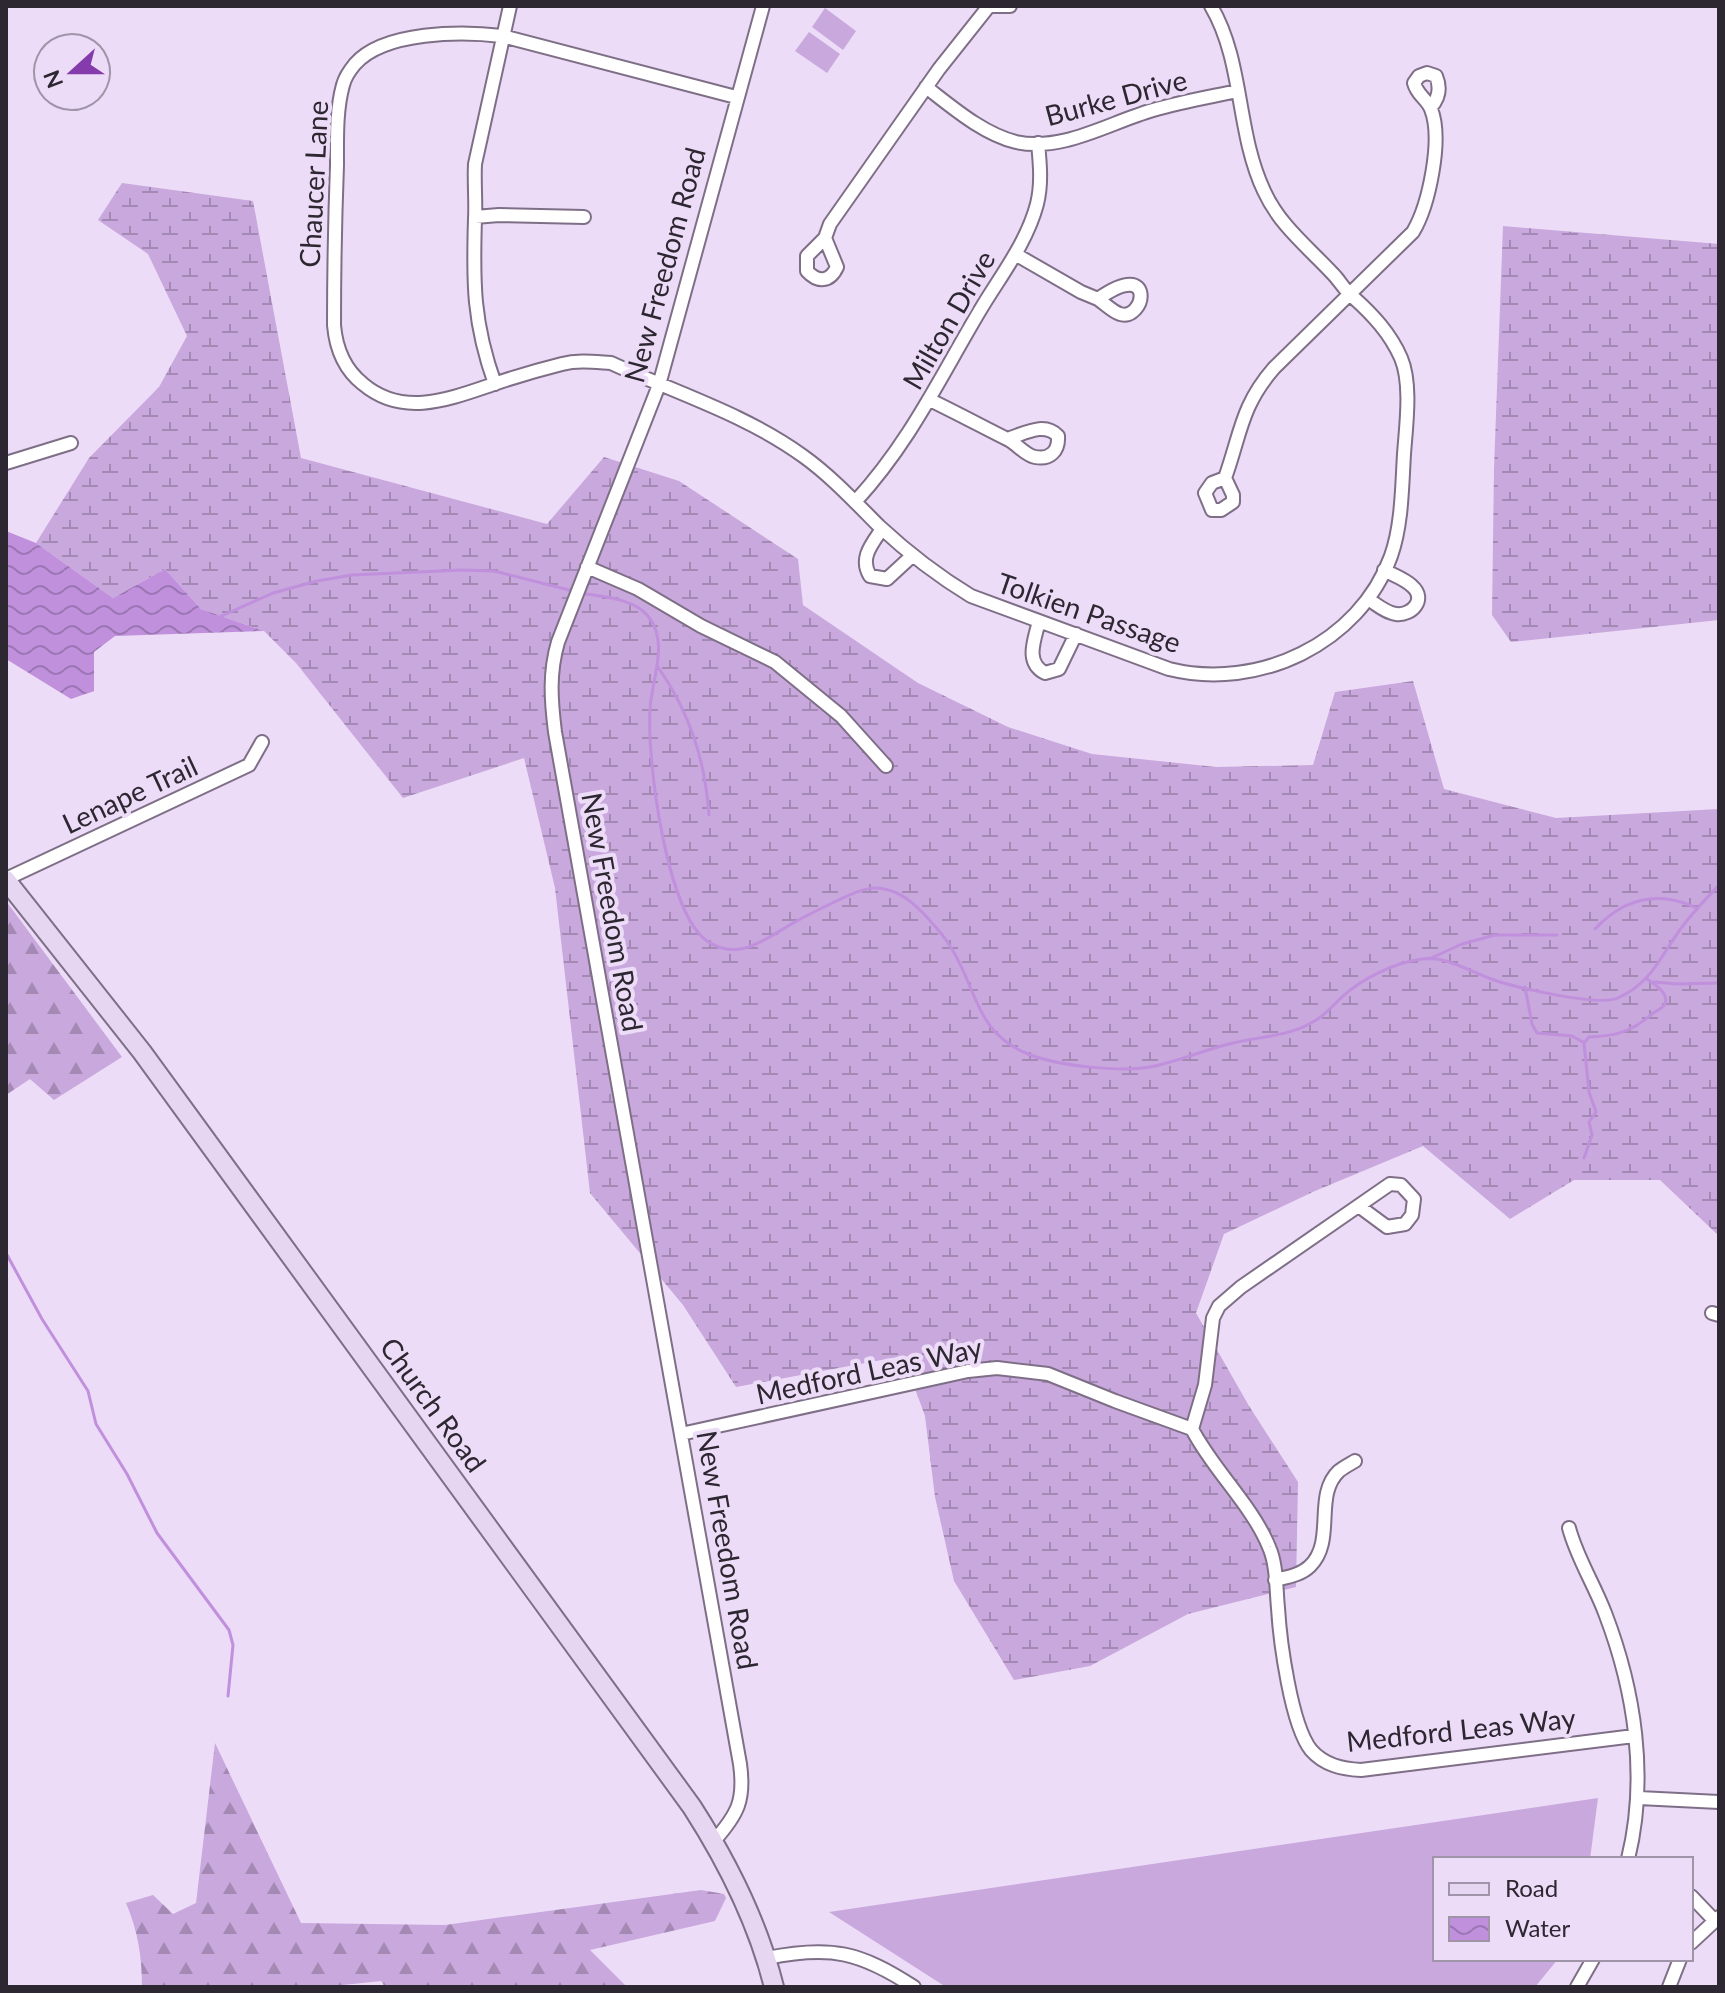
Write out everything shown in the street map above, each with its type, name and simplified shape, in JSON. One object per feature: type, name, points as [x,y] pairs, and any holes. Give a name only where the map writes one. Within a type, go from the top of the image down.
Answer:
[{"type":"main road","name":"Church Road","points":[[6,879],[142,1052],[664,1767],[714,1841],[744,1902],[767,1958],[774,1987]]},
{"type":"street","points":[[495,384],[475,306],[475,164],[510,6]]},
{"type":"street","name":"New Freedom Road","points":[[714,1841],[727,1827],[740,1804],[742,1780],[555,732],[550,686],[552,665],[568,615],[659,385],[763,6]]},
{"type":"street","points":[[825,238],[830,224],[926,87],[989,6],[1010,6]]},
{"type":"street","name":"Tolkien Passage","points":[[659,385],[769,433],[806,458],[913,555],[947,582],[971,596],[1169,669],[1199,675],[1231,675],[1279,665],[1305,652],[1347,621],[1368,599],[1392,555],[1400,504],[1407,375],[1389,336],[1365,307],[1287,229],[1269,202],[1253,160],[1232,59],[1211,6]]},
{"type":"street","name":"Chaucer Lane","points":[[659,385],[611,363],[590,361],[564,364],[447,399],[412,404],[389,400],[369,389],[350,372],[338,350],[334,325],[338,117],[344,83],[349,72],[365,55],[401,42],[455,32],[502,36],[736,97]]},
{"type":"street","name":"Burke Drive","points":[[926,87],[1001,137],[1038,143],[1062,141],[1153,110],[1237,91]]},
{"type":"street","points":[[1225,478],[1246,409],[1258,387],[1413,232],[1421,218],[1428,200],[1433,158],[1431,107]]},
{"type":"street","name":"Milton Drive","points":[[855,502],[884,471],[930,400],[1015,254],[1037,203],[1041,169],[1038,143]]},
{"type":"street","points":[[475,217],[584,217]]},
{"type":"street","points":[[1015,254],[1098,299]]},
{"type":"street","points":[[930,400],[1007,439]]},
{"type":"street","points":[[6,463],[71,443]]},
{"type":"street","points":[[882,529],[866,555],[870,576],[887,579],[913,555]]},
{"type":"street","points":[[1368,599],[1389,613],[1397,614],[1408,612],[1418,603],[1419,596],[1412,585],[1384,570]]},
{"type":"street","points":[[584,572],[638,589],[701,626],[775,662],[841,716],[886,766]]},
{"type":"street","points":[[1039,621],[1032,657],[1045,673],[1059,669],[1076,634]]},
{"type":"street","name":"Lenape Trail","points":[[6,879],[249,765],[262,742]]},
{"type":"street","points":[[1192,1429],[1205,1385],[1213,1318],[1219,1306],[1264,1271],[1360,1207]]},
{"type":"street","name":"Medford Leas Way","points":[[681,1434],[968,1371],[997,1368],[1048,1374],[1192,1429],[1268,1544],[1282,1646],[1299,1726],[1310,1748],[1327,1763],[1361,1770],[1634,1736]]},
{"type":"street","points":[[1275,1580],[1300,1573],[1313,1563],[1322,1546],[1330,1485],[1338,1472],[1355,1461]]},
{"type":"street","points":[[1569,1528],[1578,1556],[1613,1634],[1627,1687],[1639,1798],[1628,1857]]},
{"type":"street","points":[[1639,1798],[1719,1802]]},
{"type":"street","points":[[1693,1898],[1717,1918],[1693,1941]]},
{"type":"street","points":[[767,1958],[818,1951],[858,1956],[914,1987]]},
{"type":"street","points":[[1577,1987],[1592,1961]]},
{"type":"street","points":[[1669,1987],[1679,1961]]},
{"type":"green space","points":[[825,8],[856,31],[843,50],[812,27]]},
{"type":"green space","points":[[809,32],[840,54],[827,73],[795,51]]},
{"type":"green space","points":[[122,183],[253,201],[301,458],[547,524],[604,457],[679,481],[798,559],[803,605],[918,683],[1008,727],[1092,754],[1216,767],[1313,765],[1335,692],[1413,681],[1444,789],[1556,818],[1719,809],[1719,1236],[1660,1180],[1574,1180],[1510,1219],[1423,1146],[1315,1191],[1224,1234],[1196,1313],[1249,1406],[1298,1482],[1296,1587],[1188,1614],[1090,1666],[1014,1680],[954,1581],[935,1497],[925,1416],[903,1356],[736,1387],[683,1305],[590,1193],[555,888],[524,758],[403,798],[296,663],[264,631],[201,609],[165,569],[113,598],[36,543],[89,458],[159,387],[187,336],[148,254],[98,220]]},
{"type":"green space","points":[[1503,226],[1719,244],[1719,620],[1511,642],[1492,615]]},
{"type":"green space","points":[[6,901],[122,1057],[54,1100],[30,1079],[6,1095]]},
{"type":"green space","points":[[215,1743],[301,1923],[445,1925],[701,1890],[724,1894],[726,1898],[715,1921],[590,1950],[627,1987],[385,1987],[381,1981],[324,1987],[142,1987],[138,1944],[126,1903],[153,1895],[173,1914],[196,1903]]},
{"type":"green space","points":[[1598,1798],[1590,1857],[1433,1857],[1433,1961],[1556,1961],[1535,1987],[946,1987],[829,1912]]},
{"type":"water","points":[[6,531],[36,543],[113,598],[165,569],[201,609],[264,631],[115,636],[94,652],[94,691],[71,699],[6,659]]},
{"type":"waterway","points":[[219,617],[273,593],[352,575],[494,571],[573,591]]},
{"type":"waterway","points":[[581,593],[634,605],[648,616],[658,638],[658,662],[650,710],[656,797],[670,868],[680,900],[693,925],[707,941],[730,950],[752,946],[855,893],[874,888],[890,890],[916,906],[944,937],[979,1007],[997,1034],[1028,1054],[1056,1062],[1091,1067],[1142,1068],[1283,1033],[1316,1021],[1350,990],[1369,978],[1422,959],[1449,962],[1491,979],[1556,995],[1593,1000],[1618,998],[1648,976],[1686,921],[1719,885]]},
{"type":"waterway","points":[[658,667],[679,702],[694,738],[704,775],[709,815]]},
{"type":"waterway","points":[[1595,929],[1618,910],[1642,900],[1669,899],[1697,908]]},
{"type":"waterway","points":[[1429,959],[1462,944],[1495,935],[1557,935]]},
{"type":"waterway","points":[[1584,1043],[1589,1037],[1630,1029],[1666,1003],[1664,993],[1647,979]]},
{"type":"waterway","points":[[1654,982],[1719,983]]},
{"type":"waterway","points":[[1525,987],[1532,1024],[1537,1033],[1572,1036],[1583,1042]]},
{"type":"waterway","points":[[1584,1043],[1589,1092],[1596,1112],[1589,1122],[1592,1135],[1584,1158]]},
{"type":"waterway","points":[[6,1253],[42,1319],[88,1391],[96,1424],[127,1474],[157,1533],[229,1630],[233,1645],[228,1696]]}]
